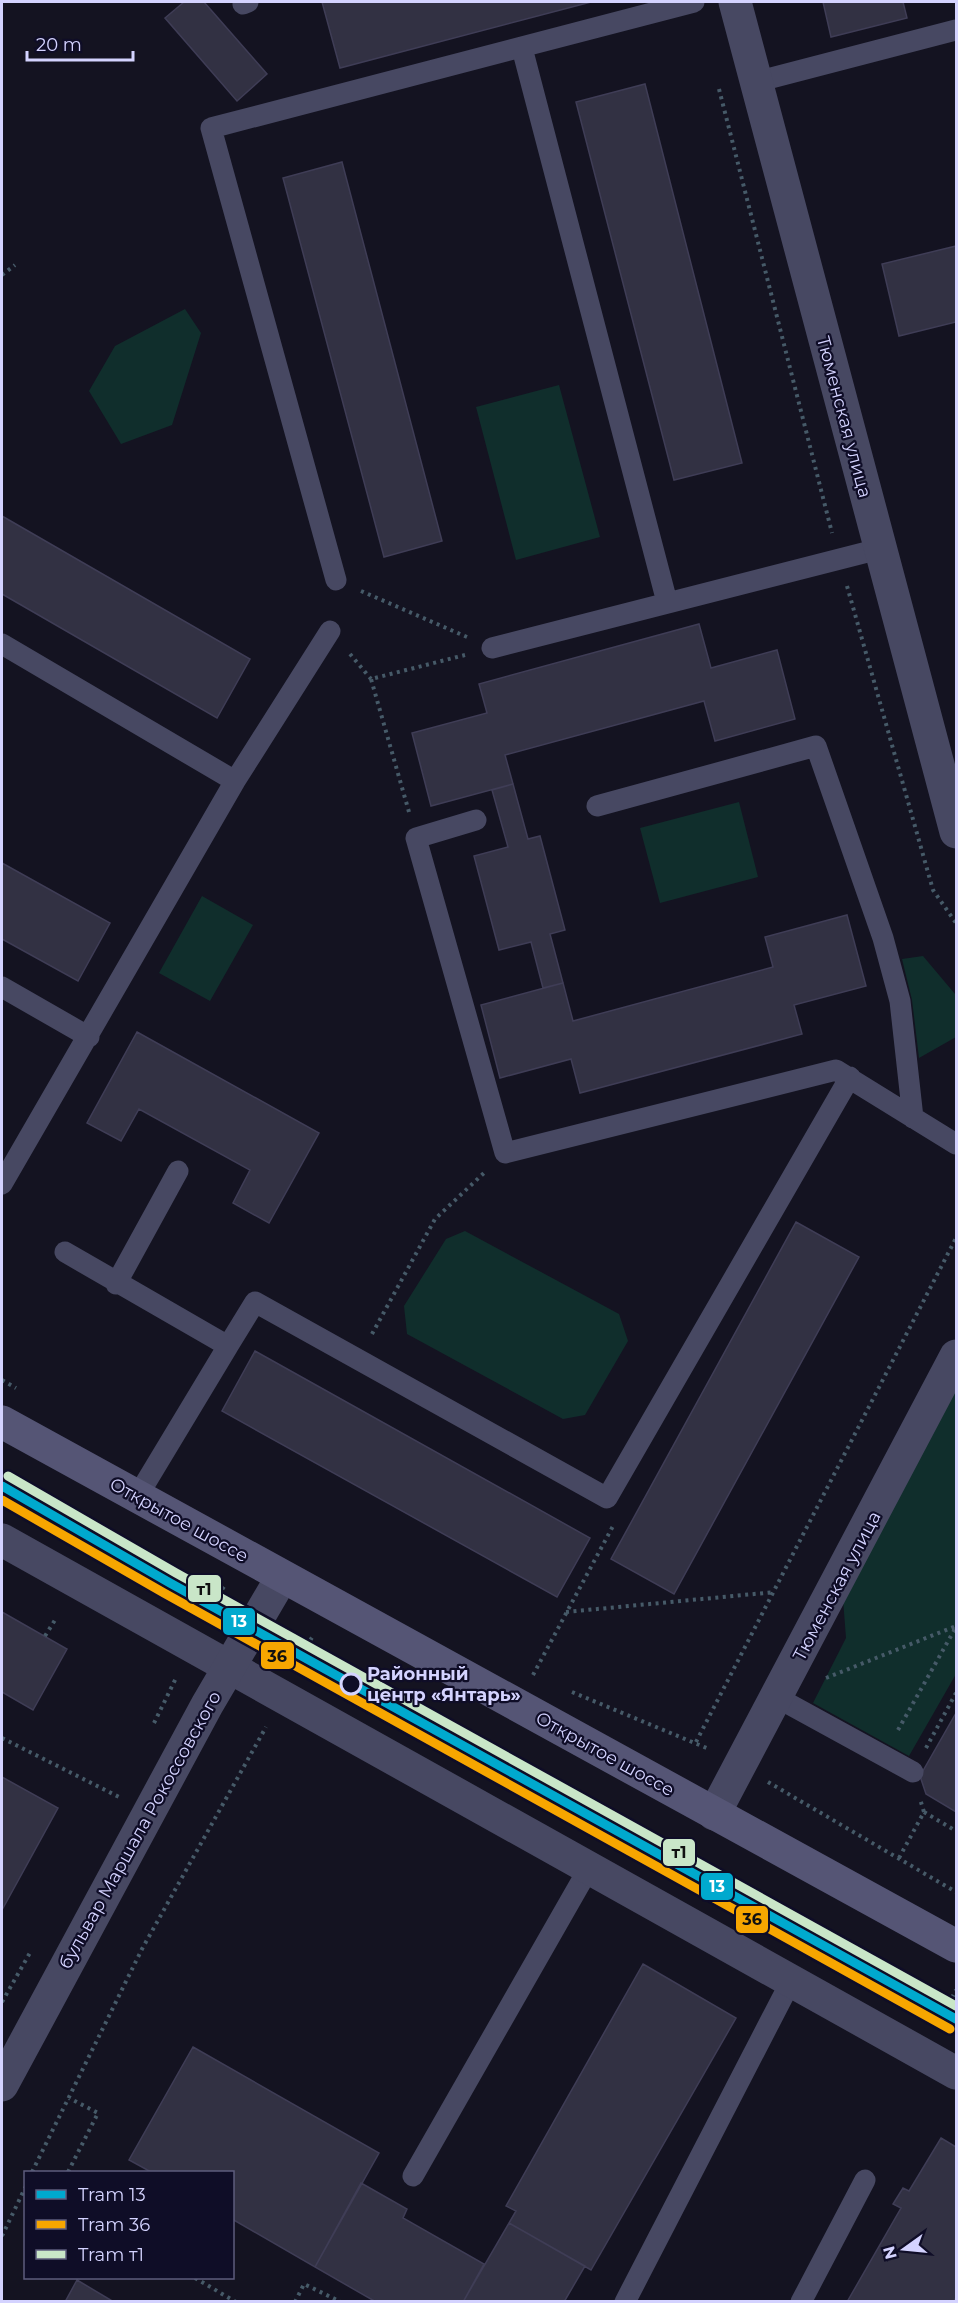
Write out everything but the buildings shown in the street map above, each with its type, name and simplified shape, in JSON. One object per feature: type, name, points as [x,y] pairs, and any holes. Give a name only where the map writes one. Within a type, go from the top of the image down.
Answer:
[{"type":"main road","name":"Открытое шоссе","points":[[2,1422],[957,1946]]},
{"type":"street","name":"Тюменская улица","points":[[735,2],[879,549],[957,832]]},
{"type":"street","name":"Тюменская улица","points":[[714,1814],[778,1698],[957,1356]]},
{"type":"street","points":[[2,1540],[957,2073]]},
{"type":"street","name":"бульвар Маршала Рокоссовского","points":[[2,2085],[229,1668],[282,1577]]},
{"type":"lane","points":[[336,580],[212,129],[694,2]]},
{"type":"lane","points":[[756,82],[957,30]]},
{"type":"lane","points":[[522,48],[667,602]]},
{"type":"lane","points":[[492,648],[879,549]]},
{"type":"lane","points":[[2,1184],[235,781],[330,631]]},
{"type":"lane","points":[[2,644],[235,781]]},
{"type":"lane","points":[[597,806],[816,746],[883,938],[900,1001],[913,1118]]},
{"type":"lane","points":[[476,820],[416,838],[505,1153],[836,1070],[957,1144]]},
{"type":"lane","points":[[2,987],[89,1037]]},
{"type":"lane","points":[[137,1497],[255,1302],[607,1498],[850,1077]]},
{"type":"lane","points":[[116,1284],[178,1171]]},
{"type":"lane","points":[[65,1252],[116,1284],[228,1346]]},
{"type":"lane","points":[[778,1698],[884,1754],[913,1772]]},
{"type":"lane","points":[[412,2176],[589,1868]]},
{"type":"lane","points":[[625,2301],[791,1981]]},
{"type":"lane","points":[[801,2301],[865,2180]]},
{"type":"path","points":[[717,83],[839,558],[933,890],[957,923]]},
{"type":"path","points":[[2,275],[15,265]]},
{"type":"path","points":[[336,580],[492,648]]},
{"type":"path","points":[[416,838],[371,679],[492,648]]},
{"type":"path","points":[[358,1359],[435,1219],[505,1153]]},
{"type":"path","points":[[696,1742],[776,1592],[957,1238]]},
{"type":"path","points":[[2,1380],[22,1391]]},
{"type":"path","points":[[532,1676],[615,1523],[607,1498]]},
{"type":"path","points":[[171,1686],[212,1606],[242,1555]]},
{"type":"path","points":[[566,1612],[776,1592]]},
{"type":"path","points":[[45,1636],[55,1620]]},
{"type":"path","points":[[778,1698],[957,1626]]},
{"type":"path","points":[[884,1754],[957,1626]]},
{"type":"path","points":[[522,1671],[543,1680]]},
{"type":"path","points":[[564,1689],[696,1742],[957,1892]]},
{"type":"path","points":[[899,1858],[924,1812],[913,1772],[957,1693]]},
{"type":"path","points":[[32,2171],[142,1949],[261,1735]]},
{"type":"path","points":[[2,1738],[120,1798]]},
{"type":"path","points":[[924,1812],[957,1831]]},
{"type":"path","points":[[69,2098],[98,2113],[69,2171]]},
{"type":"path","points":[[2,2236],[24,2190]]},
{"type":"path","points":[[198,2279],[236,2301]]},
{"type":"path","points":[[295,2301],[304,2284],[341,2301]]},
{"type":"green space","points":[[185,309],[201,333],[172,425],[121,444],[89,391],[115,346]]},
{"type":"green space","points":[[559,385],[600,537],[516,560],[476,407]]},
{"type":"green space","points":[[739,802],[758,877],[660,903],[640,828]]},
{"type":"green space","points":[[202,896],[253,925],[210,1001],[159,973]]},
{"type":"green space","points":[[923,956],[955,994],[956,1037],[919,1058],[912,1000],[902,959]]},
{"type":"green space","points":[[465,1231],[619,1314],[628,1341],[585,1415],[563,1419],[407,1334],[404,1306],[446,1239]]},
{"type":"green space","points":[[956,1374],[956,1674],[909,1756],[813,1703],[846,1638],[843,1599]]},
{"type":"tram line","name":"т1","points":[[8,1476],[176,1573],[956,2006]]},
{"type":"tram line","name":"13","points":[[2,1486],[170,1583],[956,2019]]},
{"type":"tram line","name":"36","points":[[2,1500],[164,1593],[950,2029]]},
{"type":"place","name":"Районный центр «Янтарь»","points":[[351,1684]]}]
